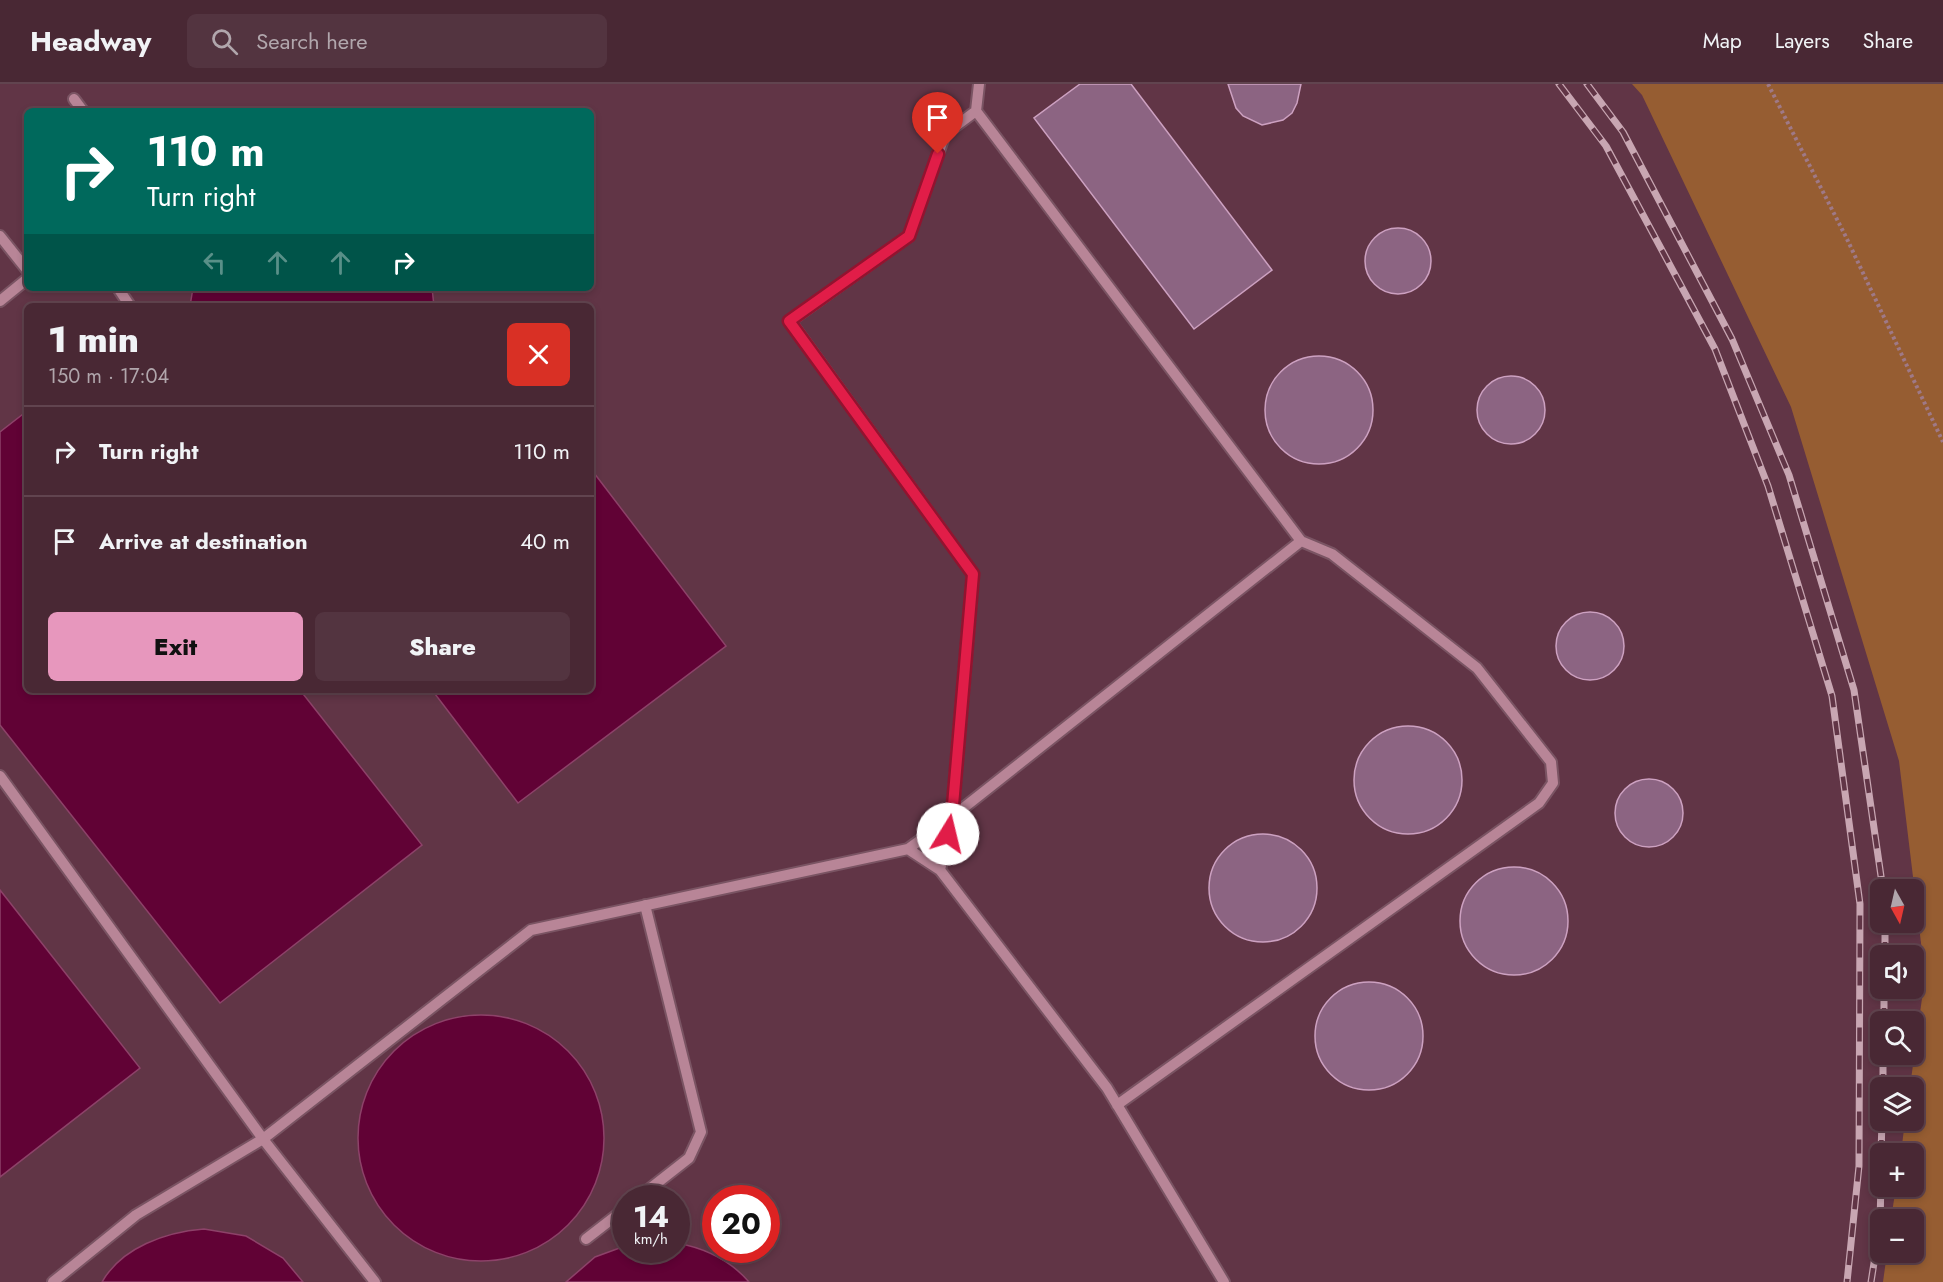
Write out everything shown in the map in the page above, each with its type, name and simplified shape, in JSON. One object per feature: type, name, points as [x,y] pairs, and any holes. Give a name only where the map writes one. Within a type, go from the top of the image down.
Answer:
[{"type":"lane","points":[[979,84],[976,111],[1301,541],[1332,554],[1477,668],[1551,762],[1553,783],[1539,803],[1117,1105]]},
{"type":"lane","points":[[74,99],[81,108]]},
{"type":"lane","points":[[940,870],[952,817],[973,574],[789,321],[909,236],[945,134],[976,111]]},
{"type":"lane","points":[[0,236],[24,266]]},
{"type":"lane","points":[[0,301],[24,281]]},
{"type":"lane","points":[[53,1282],[136,1215],[263,1139],[531,930],[908,849],[952,817],[1301,541]]},
{"type":"lane","points":[[0,776],[263,1139],[375,1282]]},
{"type":"lane","points":[[908,849],[940,870],[1107,1088],[1224,1282]]},
{"type":"lane","points":[[645,905],[701,1132],[689,1158],[655,1185]]},
{"type":"lane","points":[[586,1239],[612,1219]]},
{"type":"path","points":[[1768,84],[1846,237],[1943,442]]},
{"type":"shaded area","points":[[1632,84],[1943,84],[1943,1282],[1883,1282],[1886,1263],[1924,1263],[1924,1209],[1893,1209],[1894,1197],[1924,1197],[1924,1143],[1902,1143],[1904,1131],[1924,1131],[1924,1077],[1911,1077],[1913,1065],[1924,1065],[1924,1011],[1920,1011],[1922,999],[1924,999],[1925,976],[1924,945],[1921,945],[1920,933],[1924,933],[1924,879],[1913,879],[1899,761],[1791,407],[1642,95]]},
{"type":"shaded area","points":[[192,291],[432,291],[434,303],[190,303]]},
{"type":"shaded area","points":[[24,413],[24,693],[302,693],[422,845],[220,1003],[0,725],[0,432]]},
{"type":"shaded area","points":[[594,473],[726,646],[518,803],[434,693],[594,693]]},
{"type":"shaded area","points":[[0,890],[140,1068],[0,1177]]},
{"type":"shaded area","points":[[481,1015],[505,1018],[528,1025],[549,1036],[568,1051],[583,1070],[594,1091],[601,1114],[604,1138],[601,1162],[594,1185],[583,1206],[568,1225],[549,1240],[528,1251],[505,1258],[481,1261],[457,1258],[434,1251],[413,1240],[394,1225],[379,1206],[368,1185],[361,1162],[358,1138],[361,1114],[368,1091],[379,1070],[394,1051],[413,1036],[434,1025],[457,1018]]},
{"type":"shaded area","points":[[204,1229],[246,1236],[283,1258],[303,1282],[102,1282],[121,1259],[146,1243],[175,1234]]},
{"type":"shaded area","points":[[690,1246],[702,1250],[702,1263],[728,1263],[749,1282],[566,1282],[595,1257],[612,1251],[612,1263],[690,1263]]},
{"type":"building","points":[[1080,84],[1131,84],[1272,270],[1194,329],[1034,118]]},
{"type":"building","points":[[1228,84],[1301,84],[1297,103],[1292,113],[1283,120],[1262,125],[1243,116],[1236,108]]},
{"type":"building","points":[[1391,228],[1405,228],[1417,233],[1426,242],[1431,261],[1429,274],[1422,285],[1405,294],[1391,294],[1379,289],[1370,280],[1365,268],[1365,254],[1370,242],[1379,233]]},
{"type":"building","points":[[1319,356],[1340,360],[1357,372],[1369,389],[1373,410],[1369,431],[1357,448],[1340,460],[1319,464],[1298,460],[1281,448],[1269,431],[1265,410],[1269,389],[1281,372],[1298,360]]},
{"type":"building","points":[[1511,376],[1524,379],[1535,386],[1542,397],[1545,410],[1542,423],[1535,434],[1524,441],[1511,444],[1498,441],[1487,434],[1480,423],[1477,410],[1480,397],[1487,386],[1498,379]]},
{"type":"building","points":[[1590,612],[1603,615],[1614,622],[1621,633],[1624,646],[1621,659],[1614,670],[1603,677],[1590,680],[1577,677],[1566,670],[1559,659],[1556,646],[1559,633],[1566,622],[1577,615]]},
{"type":"building","points":[[1408,726],[1429,730],[1446,742],[1458,759],[1462,780],[1458,801],[1446,818],[1429,830],[1408,834],[1387,830],[1370,818],[1358,801],[1354,780],[1358,759],[1370,742],[1387,730]]},
{"type":"building","points":[[1649,779],[1662,782],[1673,789],[1680,800],[1683,813],[1680,826],[1673,837],[1662,844],[1649,847],[1636,844],[1625,837],[1618,826],[1615,813],[1618,800],[1625,789],[1636,782]]},
{"type":"building","points":[[1263,834],[1284,838],[1301,850],[1313,867],[1317,888],[1313,909],[1301,926],[1284,938],[1263,942],[1242,938],[1225,926],[1213,909],[1209,888],[1213,867],[1225,850],[1242,838]]},
{"type":"building","points":[[1514,867],[1535,871],[1552,883],[1564,900],[1568,921],[1564,942],[1552,959],[1535,971],[1514,975],[1493,971],[1476,959],[1464,942],[1460,921],[1464,900],[1476,883],[1493,871]]},
{"type":"building","points":[[1369,982],[1390,986],[1407,998],[1419,1015],[1423,1036],[1419,1057],[1407,1074],[1390,1086],[1369,1090],[1348,1086],[1331,1074],[1319,1057],[1315,1036],[1319,1015],[1331,998],[1348,986]]},
{"type":"railway","points":[[1559,84],[1606,146],[1715,349],[1768,486],[1832,696],[1860,904],[1859,1166],[1847,1282]]},
{"type":"railway","points":[[1587,84],[1623,132],[1732,339],[1789,475],[1854,690],[1881,879]]},
{"type":"railway","points":[[1885,933],[1885,945]]},
{"type":"railway","points":[[1884,999],[1884,1011]]},
{"type":"railway","points":[[1883,1065],[1883,1077]]},
{"type":"railway","points":[[1881,1143],[1882,1131]]},
{"type":"railway","points":[[1871,1282],[1880,1225],[1881,1197]]},
{"type":"route","points":[[938,154],[909,236],[789,321],[973,574],[952,817],[948,834]]}]
